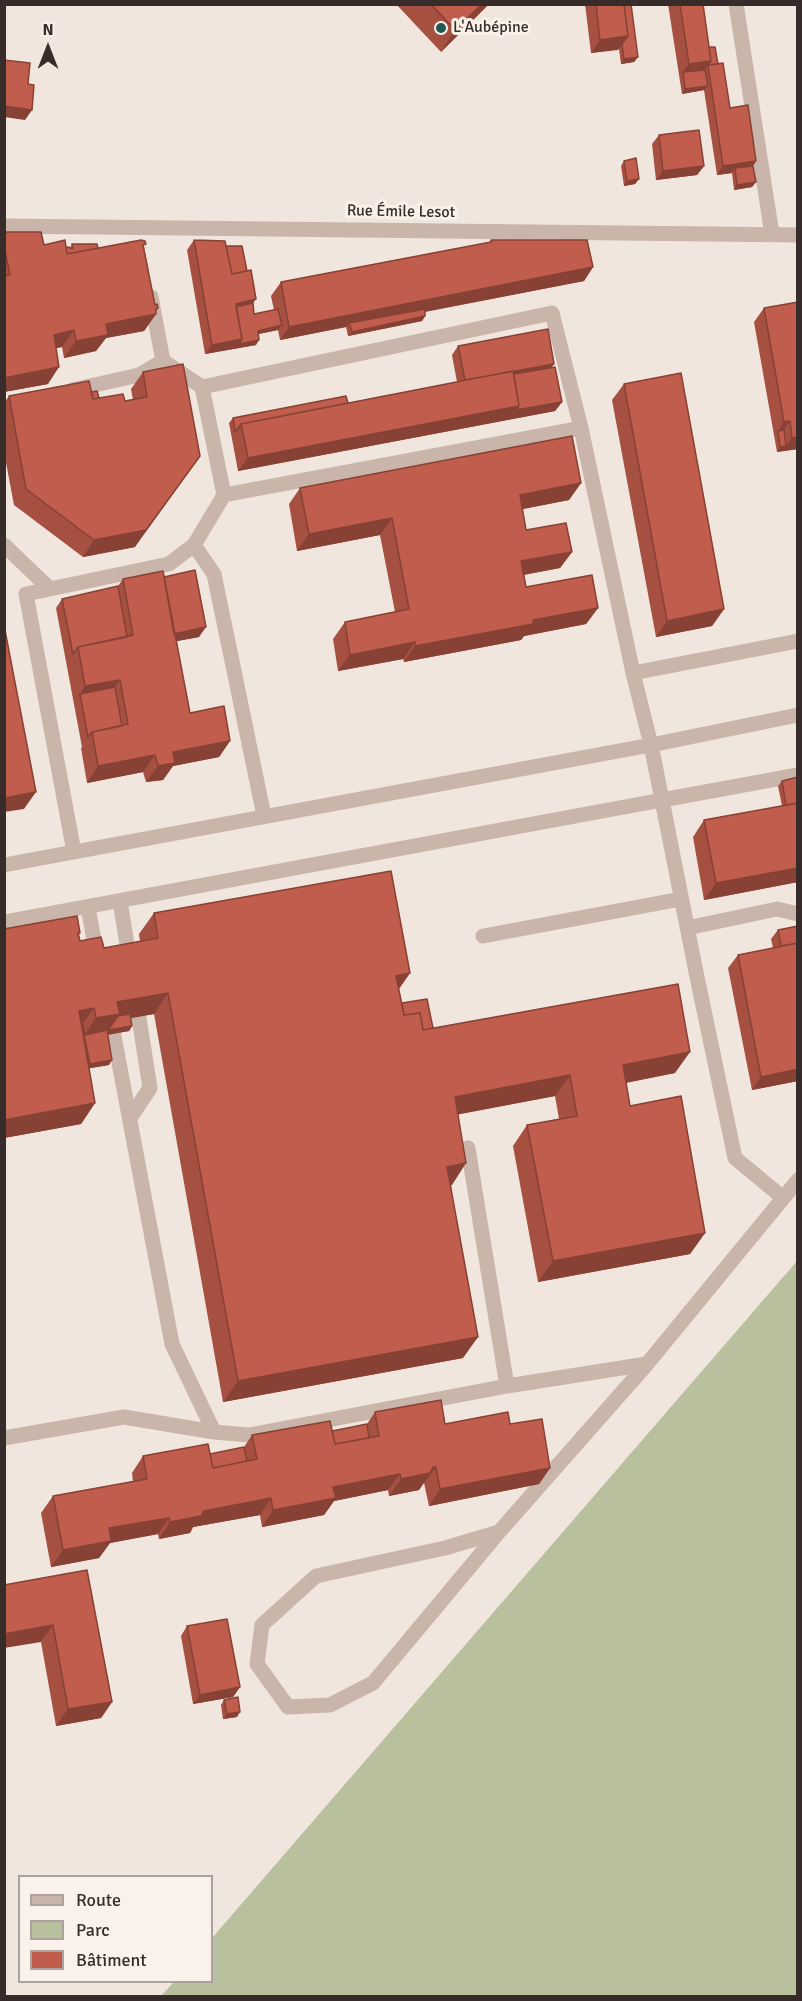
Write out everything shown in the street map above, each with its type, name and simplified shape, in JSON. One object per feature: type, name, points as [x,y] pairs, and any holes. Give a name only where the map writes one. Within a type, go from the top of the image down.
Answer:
[{"type":"street","points":[[736,4],[772,234]]},
{"type":"street","name":"Rue Émile Lesot","points":[[4,226],[798,235]]},
{"type":"street","points":[[148,281],[163,362],[202,387],[552,313],[581,428],[633,673],[651,745],[735,1158],[782,1197]]},
{"type":"street","points":[[60,392],[139,375],[163,362]]},
{"type":"street","points":[[74,852],[26,594],[169,564],[194,545],[224,495],[202,387]]},
{"type":"street","points":[[224,495],[581,428]]},
{"type":"street","points":[[4,545],[50,589]]},
{"type":"street","points":[[194,545],[214,574],[264,816]]},
{"type":"street","points":[[633,673],[798,640]]},
{"type":"street","points":[[4,865],[798,716]]},
{"type":"street","points":[[4,922],[798,775]]},
{"type":"street","points":[[483,936],[681,899]]},
{"type":"street","points":[[120,901],[150,1088],[130,1118]]},
{"type":"street","points":[[88,907],[99,969]]},
{"type":"street","points":[[687,928],[777,909],[798,914]]},
{"type":"street","points":[[107,1004],[172,1344],[214,1432]]},
{"type":"street","points":[[468,1148],[507,1386]]},
{"type":"street","points":[[499,1532],[445,1548],[316,1576],[262,1625],[257,1664],[288,1707],[330,1705],[373,1683],[499,1532],[647,1364],[798,1180]]},
{"type":"street","points":[[4,1438],[124,1417],[214,1432],[249,1435],[507,1386],[647,1364]]},
{"type":"green space","points":[[797,1261],[797,1996],[161,1996],[173,1983],[213,1983],[213,1937]]},
{"type":"building","points":[[431,4],[482,4],[455,30]]},
{"type":"building","points":[[596,4],[624,4],[628,36],[600,40]]},
{"type":"building","points":[[631,4],[638,57],[624,59],[622,44],[628,36],[624,5]]},
{"type":"building","points":[[680,4],[703,4],[711,61],[689,64]]},
{"type":"building","points":[[709,47],[715,47],[718,64],[708,65],[711,61]]},
{"type":"building","points":[[4,60],[30,63],[28,84],[34,85],[32,110],[4,106]]},
{"type":"building","points":[[723,63],[730,108],[748,105],[756,161],[723,166],[708,65]]},
{"type":"building","points":[[705,70],[708,86],[685,89],[683,72]]},
{"type":"building","points":[[699,130],[704,166],[663,171],[659,135]]},
{"type":"building","points":[[636,158],[639,179],[627,181],[624,161]]},
{"type":"building","points":[[753,166],[756,182],[737,185],[735,168]]},
{"type":"building","points":[[4,232],[41,232],[44,245],[65,240],[67,254],[145,241],[146,244],[143,245],[155,305],[157,304],[158,308],[156,314],[106,324],[108,335],[76,341],[74,330],[54,335],[59,367],[4,378],[4,276],[10,275],[4,246]]},
{"type":"building","points":[[194,240],[225,241],[232,274],[251,270],[256,299],[236,304],[242,339],[212,345]]},
{"type":"building","points":[[491,240],[587,240],[593,267],[289,327],[281,282],[491,242]]},
{"type":"building","points":[[72,244],[97,244],[98,248],[67,254],[66,248],[73,249]]},
{"type":"building","points":[[226,246],[242,246],[247,271],[232,274]]},
{"type":"building","points":[[798,302],[798,437],[792,438],[790,421],[784,422],[764,308]]},
{"type":"building","points":[[253,303],[254,314],[278,309],[282,325],[258,331],[259,340],[239,344],[242,339],[236,307]]},
{"type":"building","points":[[425,309],[425,316],[352,332],[349,323]]},
{"type":"building","points":[[548,329],[554,364],[465,380],[458,346]]},
{"type":"building","points":[[183,364],[200,456],[146,530],[94,540],[26,489],[9,396],[89,381],[93,399],[123,394],[125,401],[147,397],[143,372]]},
{"type":"building","points":[[555,367],[562,402],[516,410],[519,406],[514,374]]},
{"type":"building","points":[[513,371],[519,406],[248,458],[241,424]]},
{"type":"building","points":[[681,373],[724,609],[667,621],[624,384]]},
{"type":"building","points":[[97,391],[99,398],[93,399],[91,392]]},
{"type":"building","points":[[346,396],[348,403],[241,424],[235,432],[233,418]]},
{"type":"building","points":[[784,430],[786,446],[780,447],[778,431]]},
{"type":"building","points":[[572,436],[581,483],[520,495],[526,530],[566,523],[572,552],[521,561],[526,587],[592,575],[598,608],[533,620],[533,624],[415,646],[415,642],[350,655],[345,622],[409,609],[392,518],[309,534],[300,488]]},
{"type":"building","points":[[195,570],[206,627],[174,634],[164,577]]},
{"type":"building","points":[[163,571],[190,713],[224,706],[230,741],[173,752],[175,763],[158,766],[155,755],[98,766],[92,732],[128,724],[120,680],[85,686],[78,647],[133,635],[123,579]]},
{"type":"building","points":[[118,586],[127,637],[78,647],[73,654],[62,599]]},
{"type":"building","points":[[4,625],[36,792],[4,798]]},
{"type":"building","points":[[115,687],[122,726],[92,732],[88,737],[80,694]]},
{"type":"building","points":[[798,777],[798,803],[786,805],[782,781]]},
{"type":"building","points":[[798,803],[798,868],[716,883],[704,820]]},
{"type":"building","points":[[391,871],[410,973],[396,976],[404,1015],[420,1013],[423,1030],[678,984],[690,1052],[623,1065],[630,1106],[681,1096],[705,1233],[553,1261],[527,1125],[577,1116],[570,1075],[455,1097],[466,1163],[447,1167],[478,1337],[238,1381],[168,993],[117,1002],[120,1014],[96,1018],[94,1008],[79,1011],[95,1103],[4,1120],[4,929],[77,916],[80,941],[101,937],[104,948],[158,938],[154,913]]},
{"type":"building","points":[[798,926],[798,943],[781,946],[778,930]]},
{"type":"building","points":[[798,943],[798,1069],[761,1077],[738,955]]},
{"type":"building","points":[[427,999],[433,1028],[423,1030],[420,1013],[404,1015],[402,1003]]},
{"type":"building","points":[[130,1014],[132,1026],[108,1030],[118,1016]]},
{"type":"building","points":[[82,1025],[85,1035],[107,1030],[112,1060],[90,1064]]},
{"type":"building","points":[[441,1400],[445,1424],[508,1412],[510,1424],[542,1419],[550,1468],[440,1489],[436,1467],[433,1467],[430,1473],[401,1479],[400,1474],[333,1487],[336,1498],[273,1510],[271,1498],[204,1511],[201,1516],[170,1522],[169,1518],[109,1528],[111,1541],[63,1550],[53,1496],[147,1479],[143,1456],[208,1444],[213,1468],[257,1459],[252,1435],[330,1421],[335,1444],[379,1436],[375,1412]]},
{"type":"building","points":[[367,1424],[369,1438],[335,1444],[332,1431]]},
{"type":"building","points":[[244,1447],[247,1461],[213,1468],[210,1454]]},
{"type":"building","points":[[87,1570],[112,1702],[68,1709],[53,1625],[4,1634],[4,1585]]},
{"type":"building","points":[[227,1619],[240,1687],[200,1695],[187,1626]]},
{"type":"building","points":[[238,1697],[240,1712],[227,1714],[224,1700]]},
{"type":"place","name":"L'Aubépine","points":[[441,28]]}]
